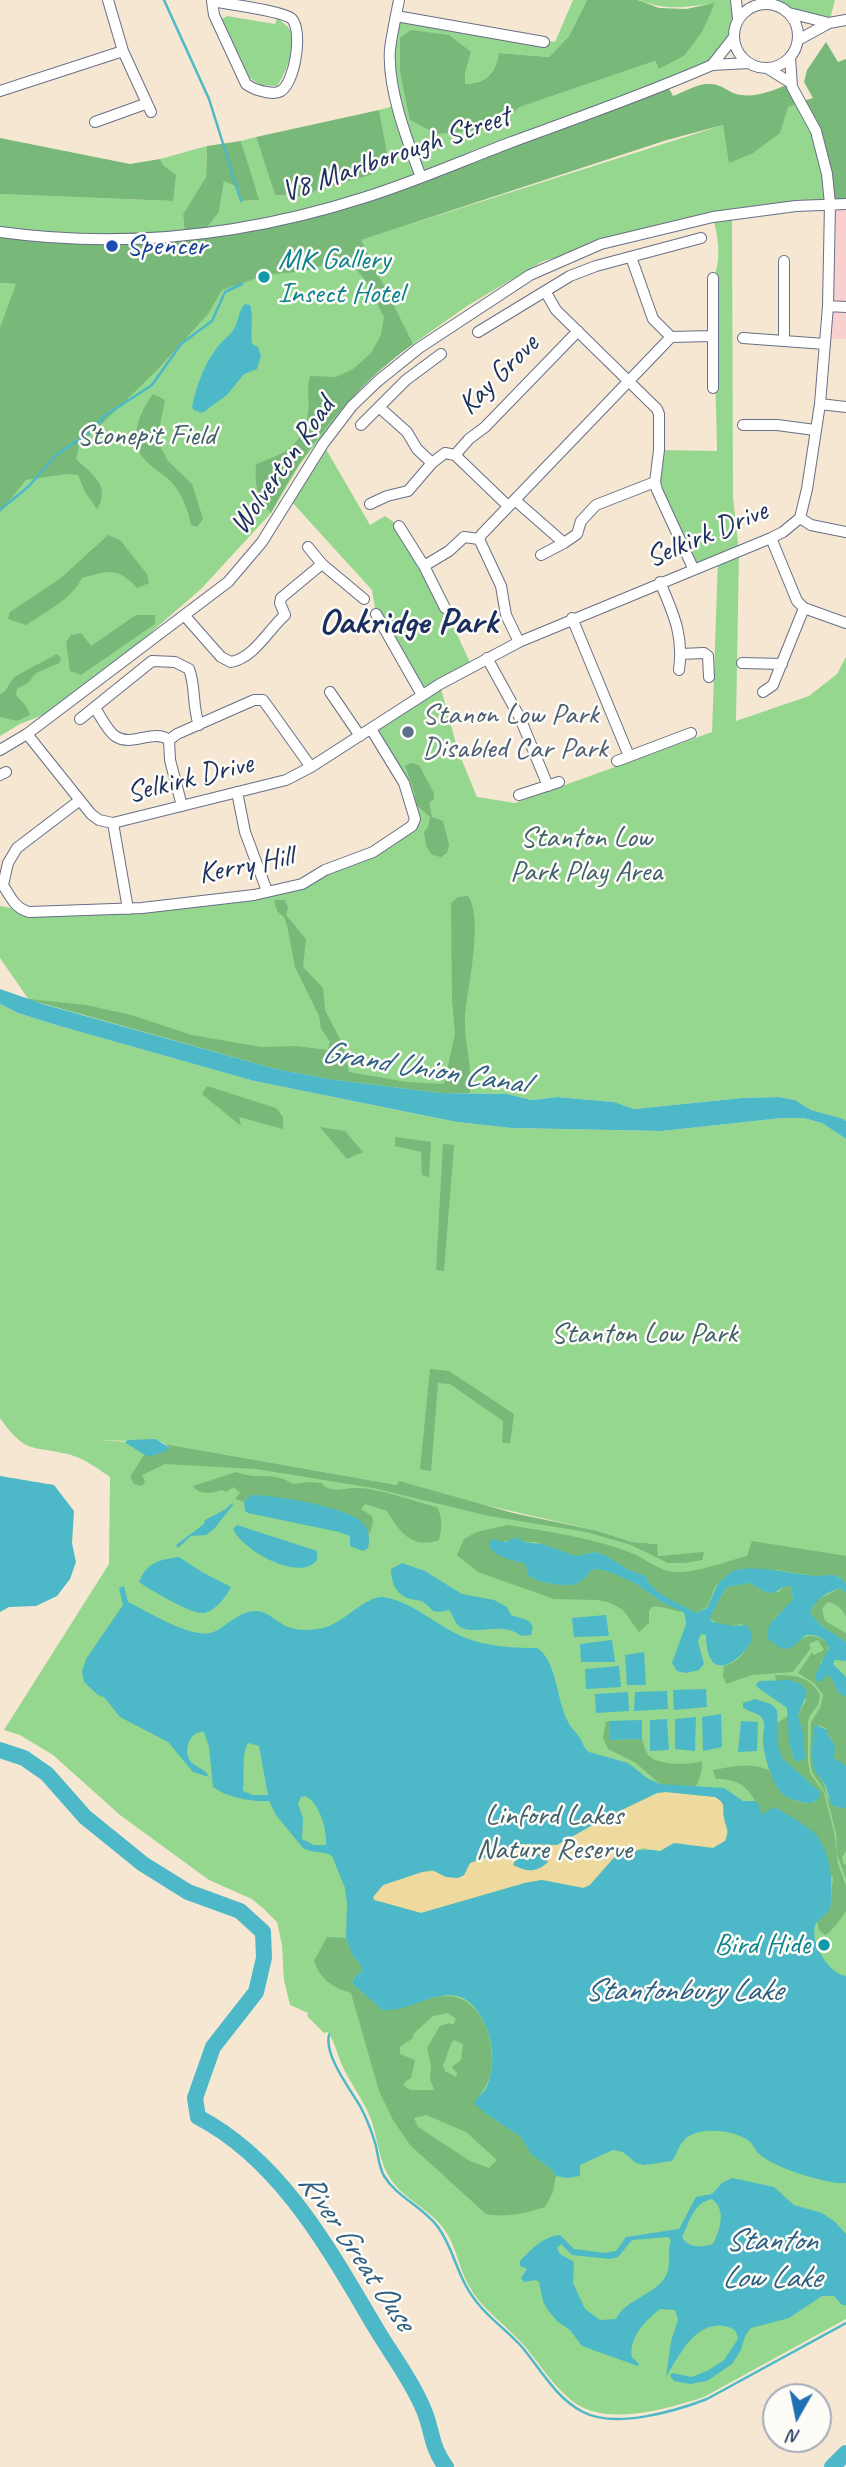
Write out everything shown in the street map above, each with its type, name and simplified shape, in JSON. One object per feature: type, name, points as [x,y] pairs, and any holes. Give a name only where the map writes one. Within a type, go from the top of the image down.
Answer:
[{"type":"street","points":[[95,122],[148,108],[122,51],[108,0]]},
{"type":"street","points":[[399,0],[390,51],[394,90],[406,140],[421,177]]},
{"type":"street","points":[[712,65],[734,37],[738,19],[736,0]]},
{"type":"street","points":[[213,1],[281,14],[292,19],[298,34],[292,77],[283,90],[275,93],[254,90],[246,84],[214,15],[213,1]]},
{"type":"street","points":[[738,19],[760,2],[774,5],[788,13],[829,23]]},
{"type":"street","points":[[767,68],[784,63],[798,40],[797,30],[788,13]]},
{"type":"street","points":[[396,16],[544,41]]},
{"type":"street","points":[[798,40],[829,23],[846,20]]},
{"type":"street","points":[[734,37],[741,56],[749,63],[767,68],[790,83]]},
{"type":"street","points":[[0,91],[122,51]]},
{"type":"street","points":[[790,57],[790,83]]},
{"type":"street","name":"V8 Marlborough Street","points":[[0,232],[44,238],[115,240],[201,233],[281,220],[366,197],[712,65],[749,63]]},
{"type":"street","name":"Selkirk Drive","points":[[27,734],[91,814],[99,820],[113,823],[286,780],[311,768],[422,695],[487,658],[572,618],[771,538],[800,519],[820,404],[828,306],[830,204],[823,155],[816,131],[790,83]]},
{"type":"street","name":"Wolverton Road","points":[[0,750],[27,734],[228,582],[262,542],[323,444],[352,406],[396,365],[530,275],[601,244],[713,217],[846,204]]},
{"type":"street","points":[[478,332],[570,276],[596,266],[701,238]]},
{"type":"street","points":[[631,257],[653,319],[671,337]]},
{"type":"street","points":[[784,261],[784,340]]},
{"type":"street","points":[[713,278],[713,388]]},
{"type":"street","points":[[545,291],[556,310],[659,414],[659,450],[655,482],[693,568]]},
{"type":"street","points":[[828,306],[846,307]]},
{"type":"street","name":"Kay Grove","points":[[455,454],[485,427],[578,331]]},
{"type":"street","points":[[479,539],[671,337],[712,336]]},
{"type":"street","points":[[743,338],[825,344]]},
{"type":"street","points":[[361,425],[406,380],[441,354]]},
{"type":"street","points":[[820,404],[846,407]]},
{"type":"street","points":[[380,408],[407,432],[417,449],[432,463]]},
{"type":"street","points":[[743,425],[777,425],[815,430]]},
{"type":"street","points":[[370,504],[408,491],[432,463],[446,453],[455,454],[512,504],[564,543]]},
{"type":"street","points":[[541,555],[577,534],[581,521],[596,505],[655,482]]},
{"type":"street","points":[[800,519],[811,526],[846,532]]},
{"type":"street","points":[[399,526],[424,566],[445,608]]},
{"type":"street","points":[[424,566],[449,551],[464,537],[479,539]]},
{"type":"street","points":[[771,538],[797,601],[804,608],[846,623]]},
{"type":"street","points":[[479,539],[501,586],[506,615],[519,642]]},
{"type":"street","points":[[308,547],[322,564],[364,599]]},
{"type":"street","points":[[184,615],[224,659],[231,662],[239,660],[260,643],[285,615],[280,603],[281,598],[322,564]]},
{"type":"street","points":[[660,582],[679,629],[679,670]]},
{"type":"street","points":[[763,692],[773,685],[804,608]]},
{"type":"street","points":[[376,614],[422,695]]},
{"type":"street","points":[[572,618],[629,756]]},
{"type":"street","points":[[681,654],[704,653],[708,656],[709,677]]},
{"type":"street","points":[[487,658],[520,718],[548,786]]},
{"type":"street","points":[[80,719],[152,662],[165,660],[182,664],[189,669],[194,711],[199,725]]},
{"type":"street","points":[[742,663],[782,664]]},
{"type":"street","points":[[330,692],[360,736]]},
{"type":"street","points":[[169,740],[254,699],[263,700],[311,768]]},
{"type":"street","points":[[95,708],[113,735],[119,738],[128,740],[157,735],[169,740]]},
{"type":"street","name":"Kerry Hill","points":[[4,860],[3,885],[15,904],[21,910],[29,912],[128,909],[254,895],[302,884],[326,870],[373,852],[412,826],[415,818],[404,783],[371,729]]},
{"type":"street","points":[[617,761],[691,733]]},
{"type":"street","points":[[169,740],[170,760],[182,806]]},
{"type":"street","points":[[519,795],[559,782]]},
{"type":"street","points":[[237,792],[245,832],[267,891]]},
{"type":"street","points":[[4,860],[80,800]]},
{"type":"street","points":[[113,823],[128,909]]},
{"type":"shaded area","points":[[830,204],[846,204],[846,339],[832,339],[828,306]]},
{"type":"green space","points":[[573,0],[587,0],[569,36],[549,57],[500,53],[493,72],[485,79],[473,83],[465,84],[471,52],[411,30],[497,128],[520,107],[655,61],[659,69],[684,56],[715,4],[668,7],[639,0],[736,0],[737,11],[728,42],[712,65],[366,197],[201,235],[219,212],[224,180],[238,187],[241,201],[258,200],[241,141],[256,137],[275,195],[299,196],[371,175],[387,159],[379,110],[397,105],[390,51],[396,16],[555,42]]},
{"type":"green space","points":[[587,0],[638,0],[659,8],[686,9],[715,3],[702,32],[684,56],[659,69],[655,61],[520,107],[497,128],[437,134],[410,120],[400,72],[400,38],[411,30],[449,35],[471,52],[465,84],[479,82],[492,72],[499,53],[549,57],[569,36]]},
{"type":"green space","points":[[758,0],[835,0],[829,23],[788,13]]},
{"type":"green space","points":[[227,16],[275,24],[277,18],[289,28],[292,36],[291,51],[287,67],[277,86],[260,85],[247,76],[222,19]]},
{"type":"green space","points":[[826,42],[838,62],[846,59],[846,204],[830,204],[823,155],[799,103],[788,107],[780,133],[753,153],[729,163],[723,125],[667,140],[361,240],[413,344],[371,379],[332,420],[299,465],[271,513],[258,490],[256,464],[290,448],[301,434],[308,414],[310,376],[336,377],[353,369],[371,353],[381,335],[384,317],[366,281],[356,269],[343,262],[332,262],[306,271],[266,275],[222,290],[208,314],[156,371],[79,446],[76,459],[101,486],[101,501],[97,509],[85,492],[78,475],[66,474],[26,480],[0,512],[0,328],[16,284],[0,283],[0,232],[185,237],[183,214],[206,177],[207,146],[241,141],[259,200],[241,201],[238,187],[224,181],[219,212],[202,234],[366,197],[666,83],[673,96],[706,84],[717,85],[736,94],[757,95],[791,83],[800,102],[813,98],[804,82],[807,70]]},
{"type":"green space","points":[[800,103],[816,131],[830,204],[732,214],[733,498],[739,551],[736,721],[809,696],[837,674],[846,657],[846,1121],[811,1110],[795,1100],[778,1097],[634,1109],[614,1102],[557,1097],[532,1100],[507,1094],[441,1093],[335,1080],[276,1069],[29,1000],[0,958],[0,906],[21,910],[120,908],[302,884],[362,856],[412,826],[404,783],[371,729],[422,695],[376,614],[372,590],[290,500],[323,444],[370,525],[385,516],[399,526],[445,608],[472,667],[440,685],[458,751],[477,797],[515,803],[712,732],[718,560],[693,568],[657,490],[659,450],[717,451],[713,278],[718,264],[718,248],[713,217],[543,261],[467,306],[396,356],[362,386],[300,464],[271,513],[201,589],[66,706],[20,724],[0,736],[0,283],[97,289],[360,240],[723,125],[730,163],[788,106]]},
{"type":"green space","points":[[379,110],[388,159],[371,175],[299,196],[275,195],[256,137]]},
{"type":"green space","points":[[0,138],[130,164],[160,159],[164,166],[176,175],[173,201],[0,194]]},
{"type":"green space","points":[[207,146],[206,177],[183,214],[185,237],[0,232],[0,194],[173,201],[160,159]]},
{"type":"green space","name":"Stonepit Field","points":[[153,394],[165,400],[157,440],[168,461],[192,484],[203,519],[197,527],[191,525],[177,489],[145,460],[137,444],[137,426]]},
{"type":"green space","points":[[108,535],[120,540],[147,574],[149,583],[137,588],[124,576],[112,572],[82,578],[64,599],[26,625],[8,619],[10,612],[61,578]]},
{"type":"green space","points":[[136,615],[155,615],[155,624],[81,675],[70,671],[66,642],[71,635],[81,633],[91,646]]},
{"type":"green space","points":[[57,654],[61,658],[59,663],[36,673],[28,683],[17,689],[16,695],[30,715],[17,721],[0,717],[0,694],[14,677]]},
{"type":"green space","points":[[411,763],[419,765],[434,793],[434,799],[429,803],[432,817],[443,821],[449,845],[447,853],[441,857],[432,855],[426,846],[424,832],[430,817],[416,805],[405,766]]},
{"type":"green space","points":[[468,896],[475,921],[465,1018],[470,1093],[441,1093],[335,1080],[276,1069],[28,999],[86,1005],[131,1015],[192,1035],[261,1047],[296,1046],[328,1050],[330,1041],[321,1029],[319,1016],[295,967],[287,925],[284,917],[277,911],[274,900],[285,900],[288,908],[286,915],[306,939],[303,967],[323,988],[325,1010],[342,1043],[349,1072],[407,1082],[444,1084],[455,1034],[451,903],[458,897]]},
{"type":"green space","name":"Linford Lakes Nature Reserve","points":[[0,1004],[18,1013],[56,1025],[254,1081],[457,1122],[511,1128],[662,1131],[803,1118],[822,1123],[846,1139],[846,2319],[704,2397],[654,2411],[618,2415],[600,2413],[571,2400],[557,2386],[519,2340],[474,2294],[450,2239],[440,2224],[392,2182],[370,2117],[345,2072],[332,2039],[307,2016],[308,2013],[290,2005],[277,1922],[252,1899],[209,1880],[120,1815],[53,1755],[20,1735],[4,1730],[109,1564],[110,1477],[76,1457],[31,1447],[17,1438],[0,1418]],"holes":[[[98,1440],[162,1442],[397,1485],[594,1530],[632,1542],[657,1544],[657,1556],[704,1553],[703,1560],[672,1562],[665,1560],[621,1541],[593,1533],[312,1473],[128,1442]]]},
{"type":"green space","points":[[207,1086],[276,1108],[283,1117],[283,1129],[239,1117],[241,1126],[202,1094]]},
{"type":"green space","points":[[320,1127],[345,1131],[363,1152],[347,1159]]},
{"type":"green space","points":[[395,1137],[431,1142],[429,1177],[422,1175],[421,1152],[395,1146]]},
{"type":"green space","points":[[443,1144],[454,1145],[444,1271],[436,1270]]},
{"type":"green space","points":[[430,1369],[449,1371],[514,1414],[510,1443],[502,1443],[503,1421],[450,1384],[438,1383],[431,1471],[420,1469]]},
{"type":"green space","points":[[165,1444],[397,1485],[399,1481],[513,1513],[594,1530],[632,1542],[657,1544],[658,1556],[704,1552],[703,1560],[668,1563],[628,1544],[586,1532],[489,1516],[373,1488],[256,1469],[165,1464],[142,1475],[145,1482],[142,1486],[134,1484],[130,1477],[144,1455],[148,1457],[169,1447]]},
{"type":"green space","points":[[236,1472],[278,1477],[293,1484],[321,1483],[332,1489],[363,1488],[437,1507],[441,1524],[439,1540],[414,1541],[402,1532],[387,1511],[365,1504],[361,1509],[372,1516],[373,1522],[370,1534],[361,1524],[333,1509],[251,1495],[244,1502],[235,1499],[240,1493],[234,1487],[226,1492],[222,1490],[206,1493],[193,1486]]},
{"type":"green space","points":[[508,1525],[599,1542],[635,1554],[661,1569],[673,1572],[700,1569],[747,1556],[752,1541],[846,1556],[846,1583],[838,1576],[815,1576],[777,1570],[730,1573],[715,1587],[707,1607],[696,1613],[660,1593],[649,1583],[646,1576],[629,1570],[606,1556],[595,1552],[576,1556],[536,1542],[502,1541],[518,1562],[526,1564],[528,1575],[537,1580],[560,1585],[573,1584],[582,1581],[595,1569],[610,1572],[635,1583],[662,1602],[683,1612],[652,1607],[649,1611],[649,1623],[639,1632],[623,1610],[611,1603],[554,1599],[478,1572],[457,1555],[464,1539],[477,1532]]},
{"type":"green space","points":[[750,1583],[765,1592],[779,1592],[783,1587],[791,1586],[793,1600],[774,1619],[796,1644],[812,1636],[828,1644],[827,1654],[820,1663],[823,1680],[830,1676],[839,1693],[846,1697],[846,1766],[835,1757],[833,1742],[826,1728],[818,1725],[813,1728],[816,1773],[823,1781],[828,1798],[835,1807],[846,1808],[846,1851],[842,1857],[846,1865],[846,1879],[837,1854],[836,1833],[826,1794],[812,1772],[810,1761],[811,1722],[820,1708],[823,1695],[814,1683],[798,1673],[812,1652],[814,1655],[824,1650],[818,1640],[809,1644],[811,1648],[793,1672],[752,1675],[726,1684],[723,1676],[724,1666],[742,1655],[752,1637],[748,1628],[741,1624],[720,1624],[710,1618],[710,1614],[727,1587]]},
{"type":"green space","points":[[840,1588],[846,1593],[846,1616],[838,1607],[827,1602],[822,1609],[825,1621],[846,1633],[846,1642],[822,1626],[810,1613],[817,1600]]},
{"type":"green space","points":[[775,1675],[789,1675],[806,1680],[820,1695],[818,1705],[808,1721],[808,1761],[810,1773],[824,1793],[834,1832],[838,1864],[846,1886],[846,1911],[825,1935],[819,1930],[817,1921],[830,1909],[833,1878],[766,1814],[762,1815],[746,1788],[734,1781],[716,1779],[713,1770],[755,1766],[769,1770],[787,1795],[800,1802],[816,1802],[819,1791],[784,1761],[777,1741],[776,1724],[789,1715],[789,1743],[794,1759],[798,1716],[806,1700],[789,1680],[776,1682]]},
{"type":"green space","points":[[609,1721],[610,1740],[642,1739],[649,1756],[660,1762],[675,1764],[702,1761],[701,1774],[695,1787],[660,1784],[636,1763],[608,1749],[603,1738],[606,1722]]},
{"type":"green space","points":[[327,1937],[346,1938],[352,1954],[362,1967],[362,1972],[355,1976],[352,1983],[382,2010],[441,1996],[463,2000],[474,2008],[486,2027],[492,2055],[488,2081],[477,2098],[485,2113],[521,2137],[531,2154],[556,2176],[553,2192],[545,2207],[509,2215],[486,2214],[410,2145],[393,2120],[379,2091],[351,1993],[328,1982],[314,1961]],"holes":[[[448,2013],[456,2019],[453,2025],[449,2023],[440,2026],[427,2048],[431,2066],[430,2079],[434,2090],[410,2090],[403,2085],[411,2078],[415,2060],[400,2054],[400,2047],[413,2038],[413,2034],[433,2016]],[[454,2040],[463,2044],[461,2060],[452,2067],[457,2073],[456,2077],[445,2071],[443,2065]],[[426,2115],[466,2132],[497,2160],[489,2168],[470,2161],[418,2127],[414,2118]]]},
{"type":"sand","points":[[657,1793],[719,1799],[724,1806],[727,1831],[725,1841],[713,1848],[679,1844],[660,1852],[643,1848],[618,1854],[589,1886],[583,1888],[541,1880],[421,1913],[374,1900],[373,1897],[383,1885],[422,1872],[435,1871],[446,1877],[464,1875],[470,1863],[522,1844],[563,1842],[605,1818]]},
{"type":"water","points":[[245,304],[250,305],[251,309],[252,344],[258,347],[261,356],[257,369],[244,374],[227,395],[202,413],[194,410],[194,399],[205,367],[219,345],[231,334]]},
{"type":"water","points":[[0,989],[46,1005],[276,1069],[335,1080],[441,1093],[507,1094],[532,1100],[557,1097],[614,1102],[634,1109],[778,1097],[795,1100],[811,1110],[843,1119],[846,1121],[846,1139],[822,1123],[803,1118],[662,1131],[511,1128],[457,1122],[254,1081],[56,1025],[18,1013],[0,1004]]},
{"type":"water","points":[[155,1439],[169,1447],[167,1451],[148,1457],[126,1443],[129,1440]]},
{"type":"water","points":[[0,1476],[54,1485],[74,1511],[72,1543],[76,1562],[70,1579],[57,1596],[36,1606],[9,1607],[0,1612]]},
{"type":"water","points":[[251,1495],[306,1502],[349,1514],[366,1528],[369,1535],[368,1548],[363,1551],[350,1546],[350,1536],[339,1532],[248,1513],[245,1511],[244,1502]]},
{"type":"water","points":[[232,1503],[214,1529],[206,1535],[191,1536],[178,1548],[176,1545],[204,1524],[205,1520]]},
{"type":"water","points":[[237,1525],[317,1551],[317,1560],[309,1566],[298,1568],[272,1561],[238,1537],[233,1529]]},
{"type":"water","points":[[516,1537],[524,1542],[542,1544],[576,1556],[595,1552],[606,1556],[629,1570],[646,1576],[660,1593],[696,1613],[707,1608],[721,1581],[738,1570],[759,1569],[838,1576],[846,1583],[846,1593],[840,1588],[826,1594],[818,1600],[810,1613],[822,1626],[846,1642],[846,1661],[835,1660],[833,1664],[846,1677],[846,1697],[839,1693],[830,1676],[826,1676],[821,1682],[816,1680],[815,1675],[829,1648],[823,1639],[806,1635],[791,1648],[782,1649],[767,1638],[769,1625],[793,1599],[791,1586],[783,1587],[774,1593],[765,1592],[750,1583],[727,1587],[710,1618],[712,1622],[745,1625],[750,1629],[752,1641],[737,1658],[722,1665],[711,1659],[706,1635],[701,1634],[698,1642],[704,1664],[699,1670],[686,1673],[677,1671],[672,1663],[686,1624],[683,1612],[662,1602],[635,1583],[610,1572],[596,1569],[590,1571],[580,1582],[567,1585],[532,1578],[528,1575],[526,1564],[501,1556],[489,1546],[491,1539],[506,1542]]},
{"type":"water","points":[[179,1557],[231,1587],[224,1599],[212,1609],[198,1613],[139,1582],[154,1563]]},
{"type":"water","points":[[402,1563],[425,1571],[462,1594],[494,1600],[507,1607],[511,1615],[530,1623],[533,1630],[531,1635],[521,1636],[505,1629],[462,1628],[449,1610],[435,1611],[421,1601],[401,1595],[394,1585],[391,1569]]},
{"type":"water","name":"Stantonbury Lake","points":[[124,1586],[128,1602],[196,1633],[216,1631],[252,1611],[267,1614],[291,1628],[319,1629],[339,1621],[370,1600],[383,1597],[406,1604],[458,1635],[477,1642],[537,1648],[543,1653],[552,1670],[568,1723],[589,1752],[628,1763],[647,1778],[660,1784],[724,1788],[743,1801],[755,1801],[762,1815],[774,1807],[812,1831],[827,1856],[832,1890],[830,1909],[815,1926],[815,1941],[827,1964],[846,1976],[846,2183],[826,2181],[788,2169],[766,2159],[743,2137],[718,2131],[692,2134],[682,2143],[672,2161],[644,2165],[636,2163],[623,2152],[613,2150],[580,2165],[580,2176],[556,2176],[531,2154],[521,2137],[474,2103],[488,2085],[492,2054],[484,2021],[470,2003],[451,1995],[382,2010],[352,1983],[356,1975],[362,1972],[362,1967],[352,1954],[346,1938],[345,1888],[332,1856],[303,1848],[276,1815],[269,1801],[240,1798],[213,1787],[209,1747],[204,1732],[191,1738],[187,1753],[191,1762],[209,1777],[193,1772],[168,1742],[120,1717],[104,1697],[84,1682],[82,1672],[86,1659],[123,1605],[119,1588]],"holes":[[[248,1743],[259,1746],[268,1795],[253,1795],[243,1791],[244,1760]],[[657,1793],[719,1799],[728,1831],[725,1841],[713,1848],[674,1843],[660,1851],[644,1850],[617,1854],[590,1885],[583,1888],[542,1880],[421,1913],[374,1900],[373,1897],[383,1885],[422,1872],[432,1870],[446,1877],[458,1878],[464,1875],[470,1863],[522,1844],[557,1845]],[[305,1796],[319,1811],[326,1845],[314,1845],[302,1839],[303,1818],[298,1804],[301,1797]]]},
{"type":"water","points":[[606,1615],[609,1636],[574,1637],[572,1618]]},
{"type":"water","points":[[612,1640],[615,1662],[581,1662],[580,1644]]},
{"type":"water","points":[[644,1652],[646,1685],[627,1685],[625,1655]]},
{"type":"water","points":[[619,1666],[621,1687],[586,1689],[585,1669]]},
{"type":"water","points":[[789,1680],[801,1684],[807,1692],[798,1716],[803,1732],[805,1758],[798,1762],[794,1759],[789,1743],[787,1708],[756,1684],[760,1681]]},
{"type":"water","points":[[706,1689],[707,1707],[674,1710],[673,1690]]},
{"type":"water","points":[[667,1691],[668,1709],[634,1711],[635,1692]]},
{"type":"water","points":[[628,1692],[629,1711],[596,1713],[595,1694]]},
{"type":"water","points":[[755,1699],[771,1704],[777,1710],[778,1745],[782,1758],[819,1791],[820,1797],[816,1801],[807,1803],[788,1798],[776,1786],[765,1754],[763,1720],[743,1707],[743,1703]]},
{"type":"water","points":[[721,1714],[722,1747],[703,1751],[702,1717]]},
{"type":"water","points":[[696,1717],[695,1751],[675,1749],[675,1719]]},
{"type":"water","points":[[667,1719],[669,1750],[650,1751],[650,1720]]},
{"type":"water","points":[[642,1720],[642,1739],[610,1740],[609,1721]]},
{"type":"water","points":[[741,1721],[758,1722],[757,1751],[738,1752]]},
{"type":"water","points":[[816,1725],[827,1730],[835,1746],[834,1758],[846,1766],[846,1808],[832,1805],[825,1785],[814,1768],[813,1728]]},
{"type":"water","points":[[530,1853],[546,1855],[548,1862],[531,1870],[513,1865],[517,1857]]},
{"type":"water","name":"Stanton Low Lake","points":[[732,2178],[774,2187],[794,2205],[822,2213],[835,2222],[846,2234],[846,2305],[842,2305],[834,2296],[822,2296],[789,2318],[751,2328],[732,2364],[707,2381],[690,2384],[674,2381],[670,2376],[672,2373],[692,2377],[724,2360],[738,2339],[734,2330],[717,2325],[698,2333],[683,2350],[666,2377],[671,2341],[678,2320],[675,2310],[660,2309],[635,2336],[631,2350],[638,2366],[582,2346],[570,2330],[557,2321],[547,2309],[539,2282],[524,2282],[521,2278],[527,2269],[520,2266],[520,2261],[548,2238],[560,2235],[574,2249],[605,2253],[616,2251],[626,2237],[679,2229],[696,2197],[712,2194],[722,2183]],"holes":[[[712,2199],[721,2214],[716,2238],[713,2244],[691,2245],[682,2237],[690,2219],[700,2204]],[[668,2237],[671,2240],[669,2265],[664,2279],[653,2290],[626,2307],[616,2319],[600,2320],[585,2309],[573,2283],[574,2262],[560,2254],[557,2248],[561,2244],[572,2255],[610,2259],[618,2257],[632,2240]]]},
{"type":"waterway","points":[[164,0],[209,99],[241,201]]},
{"type":"waterway","points":[[0,510],[29,486],[57,454],[85,436],[106,415],[152,385],[181,344],[212,321],[225,292],[242,284]]},
{"type":"waterway","name":"River Great Ouse","points":[[0,1750],[24,1758],[47,1774],[85,1817],[143,1864],[188,1892],[240,1911],[263,1932],[264,1958],[256,1992],[213,2047],[195,2098],[198,2117],[255,2158],[279,2183],[322,2239],[413,2388],[426,2416],[434,2445],[446,2467]]},
{"type":"waterway","points":[[329,2035],[330,2052],[367,2121],[384,2176],[438,2227],[477,2303],[522,2347],[557,2391],[583,2412],[596,2417],[628,2419],[694,2404],[846,2323]]},
{"type":"waterway","name":"River Great Ouse","points":[[832,2467],[846,2453]]},
{"type":"place","name":"Spencer","points":[[112,246]]},
{"type":"place","name":"MK Gallery Insect Hotel","points":[[264,277]]},
{"type":"place","name":"Stanon Low Park Disabled Car Park","points":[[408,732]]},
{"type":"place","name":"Bird Hide","points":[[824,1945]]},
{"type":"district","name":"Oakridge Park","points":[[408,623]]},
{"type":"park label","name":"Stanton Low Park Play Area","points":[[586,855]]},
{"type":"park label","name":"Stanton Low Park","points":[[644,1334]]},
{"type":"water label","name":"Grand Union Canal","points":[[424,1069]]}]
